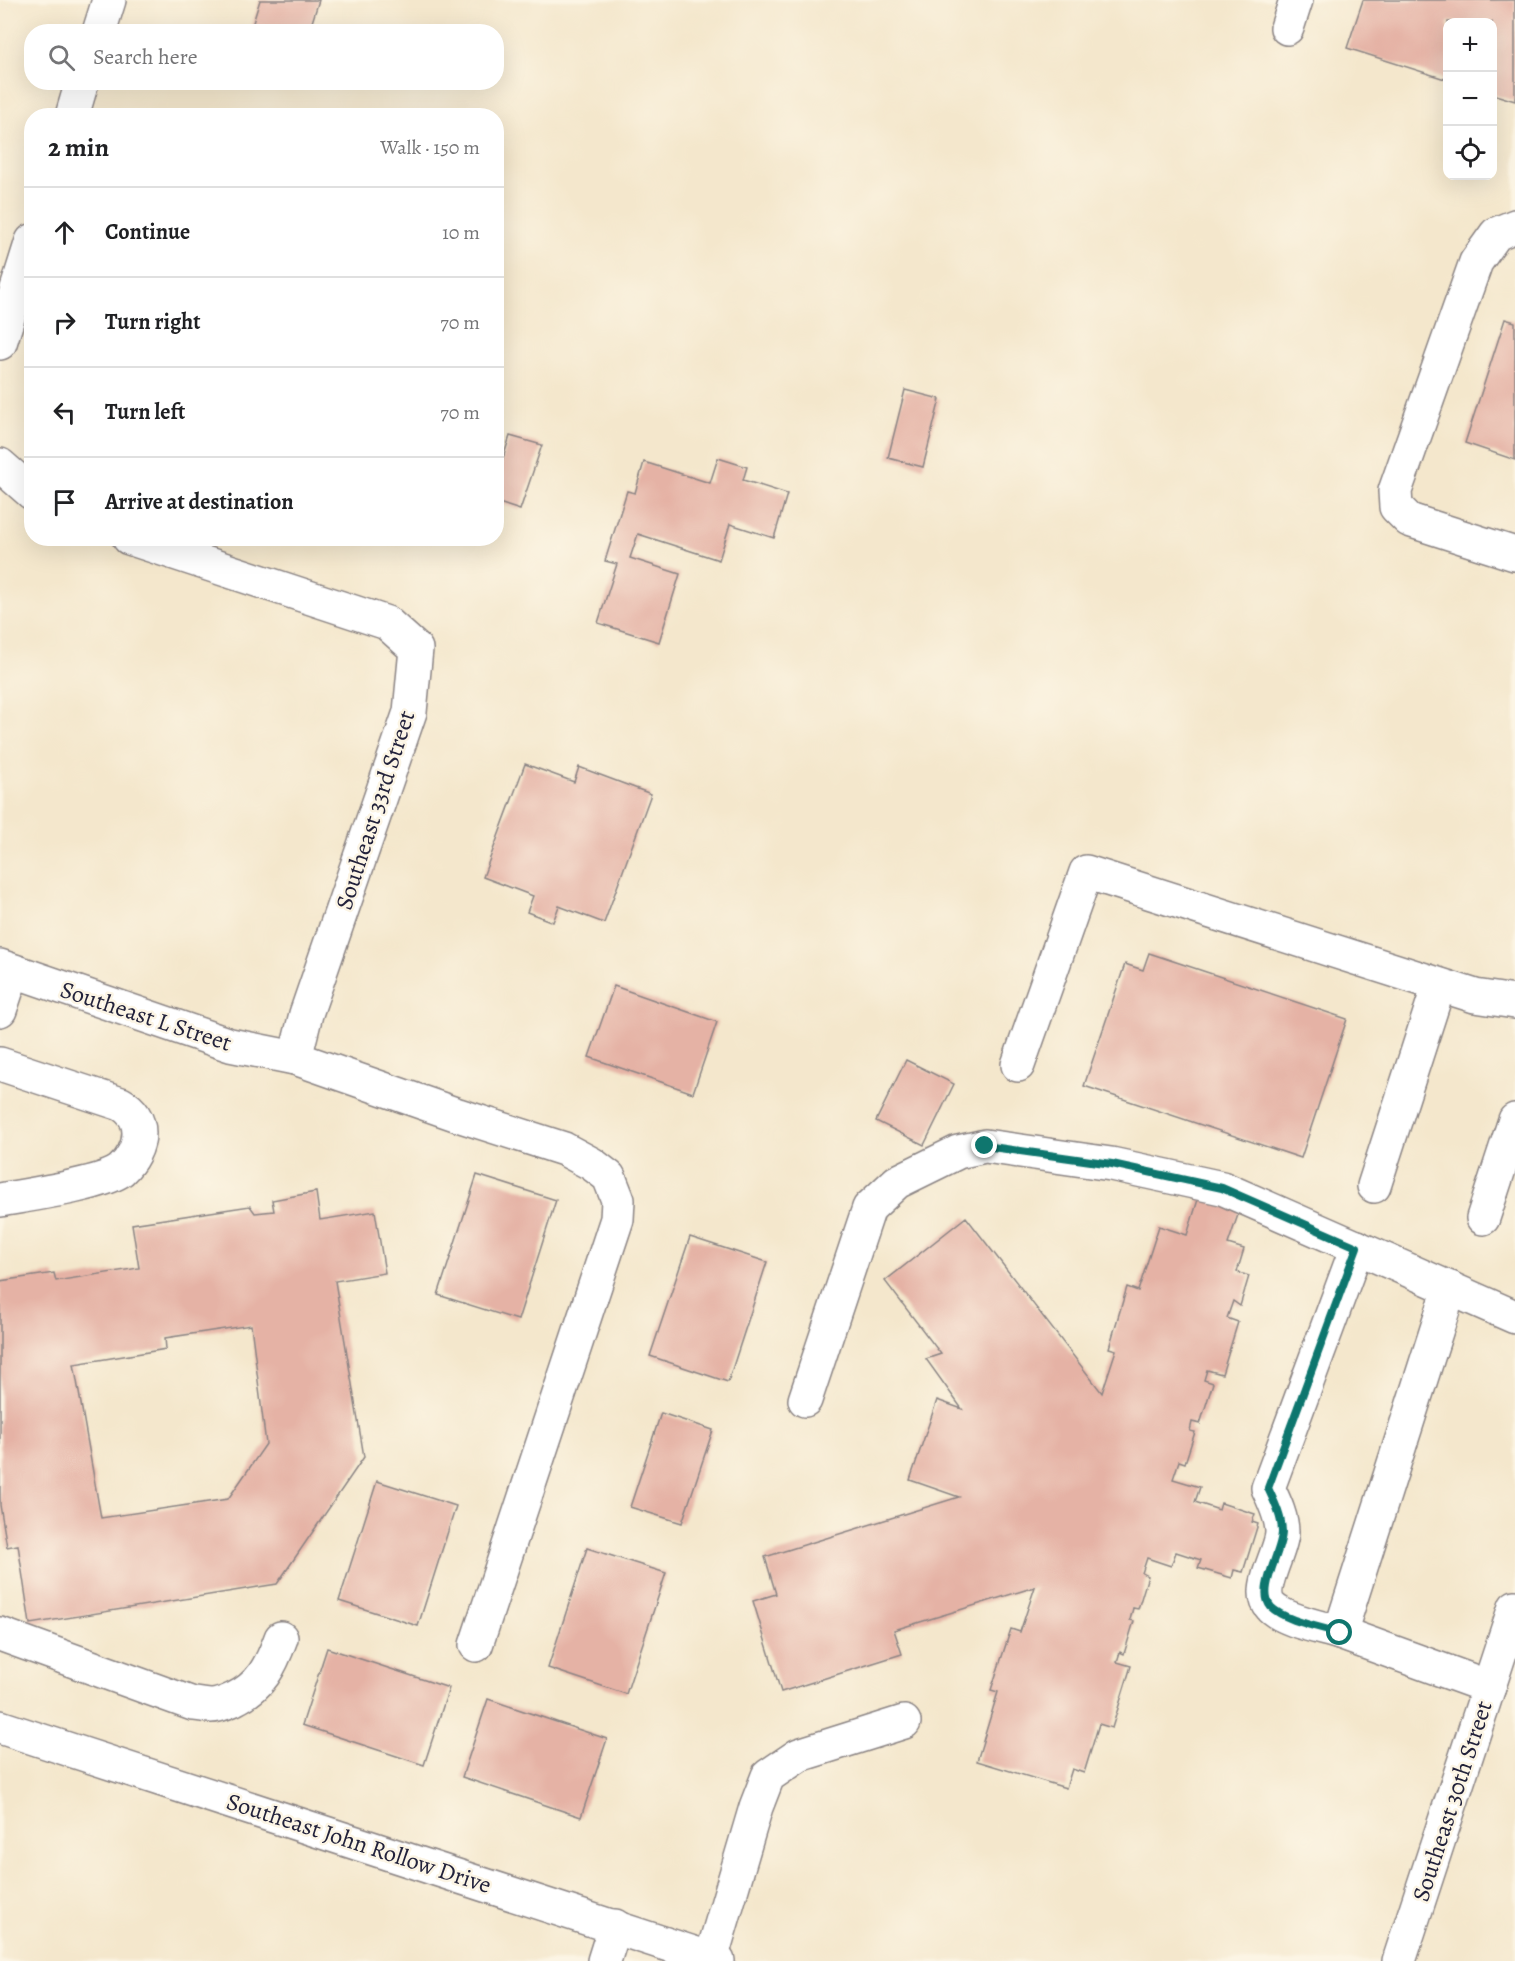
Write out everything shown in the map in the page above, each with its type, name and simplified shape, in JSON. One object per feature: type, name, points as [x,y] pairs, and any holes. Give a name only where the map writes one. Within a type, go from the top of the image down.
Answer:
[{"type":"street","points":[[102,24],[109,0]]},
{"type":"street","points":[[74,108],[80,90]]},
{"type":"street","points":[[1515,226],[1496,234],[1476,262],[1395,491],[1396,507],[1409,520],[1515,554]]},
{"type":"street","points":[[0,344],[18,256]]},
{"type":"street","points":[[0,465],[24,486]]},
{"type":"street","name":"Southeast 33rd Street","points":[[153,546],[387,623],[416,649],[410,712],[306,1014],[295,1058]]},
{"type":"street","points":[[1018,1065],[1086,872],[1475,996],[1515,1002]]},
{"type":"street","points":[[0,1011],[7,969]]},
{"type":"street","name":"Southeast L Street","points":[[7,969],[230,1045],[295,1058],[564,1149],[592,1164],[609,1177],[618,1200],[617,1219],[476,1645]]},
{"type":"street","points":[[1374,1186],[1439,985]]},
{"type":"street","points":[[0,1064],[121,1104],[135,1116],[140,1130],[139,1143],[132,1158],[120,1170],[102,1180],[0,1200]]},
{"type":"street","points":[[1483,1218],[1515,1120]]},
{"type":"street","points":[[805,1400],[868,1208],[897,1182],[958,1152],[985,1146],[1112,1164],[1222,1188],[1515,1317]]},
{"type":"street","points":[[1357,1247],[1268,1488],[1277,1508],[1282,1532],[1265,1593],[1270,1606],[1284,1615],[1489,1687]]},
{"type":"street","points":[[1340,1633],[1450,1288]]},
{"type":"street","name":"Southeast 30th Street","points":[[1400,1961],[1515,1607]]},
{"type":"street","points":[[0,1634],[193,1704],[213,1706],[236,1698],[258,1684],[273,1660],[281,1638]]},
{"type":"street","points":[[714,1960],[756,1807],[768,1776],[799,1755],[904,1722]]},
{"type":"street","name":"Southeast John Rollow Drive","points":[[0,1727],[714,1960]]},
{"type":"street","points":[[604,1961],[615,1926]]},
{"type":"building","points":[[260,0],[319,0],[312,24],[253,24]]},
{"type":"building","points":[[1363,0],[1515,0],[1515,101],[1497,96],[1497,18],[1443,18],[1443,78],[1347,48]]},
{"type":"building","points":[[1505,319],[1515,322],[1515,460],[1465,443]]},
{"type":"building","points":[[905,390],[940,399],[923,467],[888,458]]},
{"type":"building","points":[[510,436],[542,445],[520,510],[504,505],[504,455]]},
{"type":"building","points":[[718,458],[747,467],[743,480],[787,494],[774,538],[730,524],[719,560],[638,534],[630,558],[680,574],[659,642],[598,623],[617,564],[605,561],[627,491],[635,493],[644,462],[710,483]]},
{"type":"building","points":[[525,764],[574,782],[579,767],[651,794],[604,923],[559,906],[553,922],[527,912],[533,896],[483,877]]},
{"type":"building","points":[[1149,953],[1347,1019],[1301,1158],[1084,1086],[1125,964],[1143,970]]},
{"type":"building","points":[[614,986],[717,1022],[693,1093],[589,1057]]},
{"type":"building","points":[[906,1060],[954,1084],[924,1145],[876,1121]]},
{"type":"building","points":[[477,1175],[556,1200],[518,1320],[438,1295]]},
{"type":"building","points":[[1201,1190],[1242,1203],[1228,1244],[1244,1249],[1237,1272],[1249,1276],[1240,1306],[1233,1301],[1227,1318],[1238,1322],[1222,1374],[1207,1370],[1204,1380],[1213,1383],[1200,1424],[1192,1422],[1190,1431],[1195,1432],[1185,1463],[1179,1461],[1173,1479],[1200,1487],[1195,1502],[1219,1510],[1221,1503],[1255,1514],[1252,1522],[1258,1524],[1243,1572],[1234,1570],[1232,1578],[1198,1568],[1201,1560],[1176,1552],[1171,1566],[1147,1558],[1142,1573],[1148,1576],[1138,1609],[1133,1608],[1130,1620],[1134,1621],[1124,1654],[1120,1652],[1117,1662],[1131,1666],[1112,1728],[1099,1724],[1084,1773],[1072,1769],[1066,1788],[977,1761],[998,1692],[991,1690],[1011,1629],[1020,1632],[1035,1587],[894,1630],[902,1654],[781,1692],[753,1601],[776,1594],[765,1557],[959,1497],[910,1480],[937,1400],[962,1409],[926,1359],[941,1354],[885,1281],[966,1217],[1102,1393],[1116,1350],[1109,1348],[1127,1287],[1138,1291],[1159,1226],[1187,1235]]},
{"type":"building","points":[[316,1192],[320,1220],[375,1211],[385,1273],[335,1281],[364,1457],[277,1584],[30,1624],[18,1545],[7,1547],[0,1505],[0,1281],[54,1273],[56,1281],[139,1268],[132,1224],[250,1206],[255,1213],[274,1211],[272,1200]],"holes":[[[251,1325],[266,1444],[228,1499],[101,1518],[74,1364],[166,1349],[165,1338]]]},
{"type":"building","points":[[690,1237],[767,1262],[728,1382],[650,1356]]},
{"type":"building","points":[[661,1413],[713,1430],[682,1523],[630,1507]]},
{"type":"building","points":[[377,1481],[456,1506],[418,1626],[339,1601]]},
{"type":"building","points":[[587,1548],[666,1573],[626,1694],[548,1668]]},
{"type":"building","points":[[327,1648],[449,1688],[424,1765],[302,1725]]},
{"type":"building","points":[[488,1699],[607,1739],[581,1817],[462,1777]]},
{"type":"route","points":[[985,1146],[1112,1164],[1222,1188],[1357,1247],[1268,1488],[1277,1508],[1282,1532],[1265,1593],[1270,1606],[1284,1615],[1340,1633]]}]
